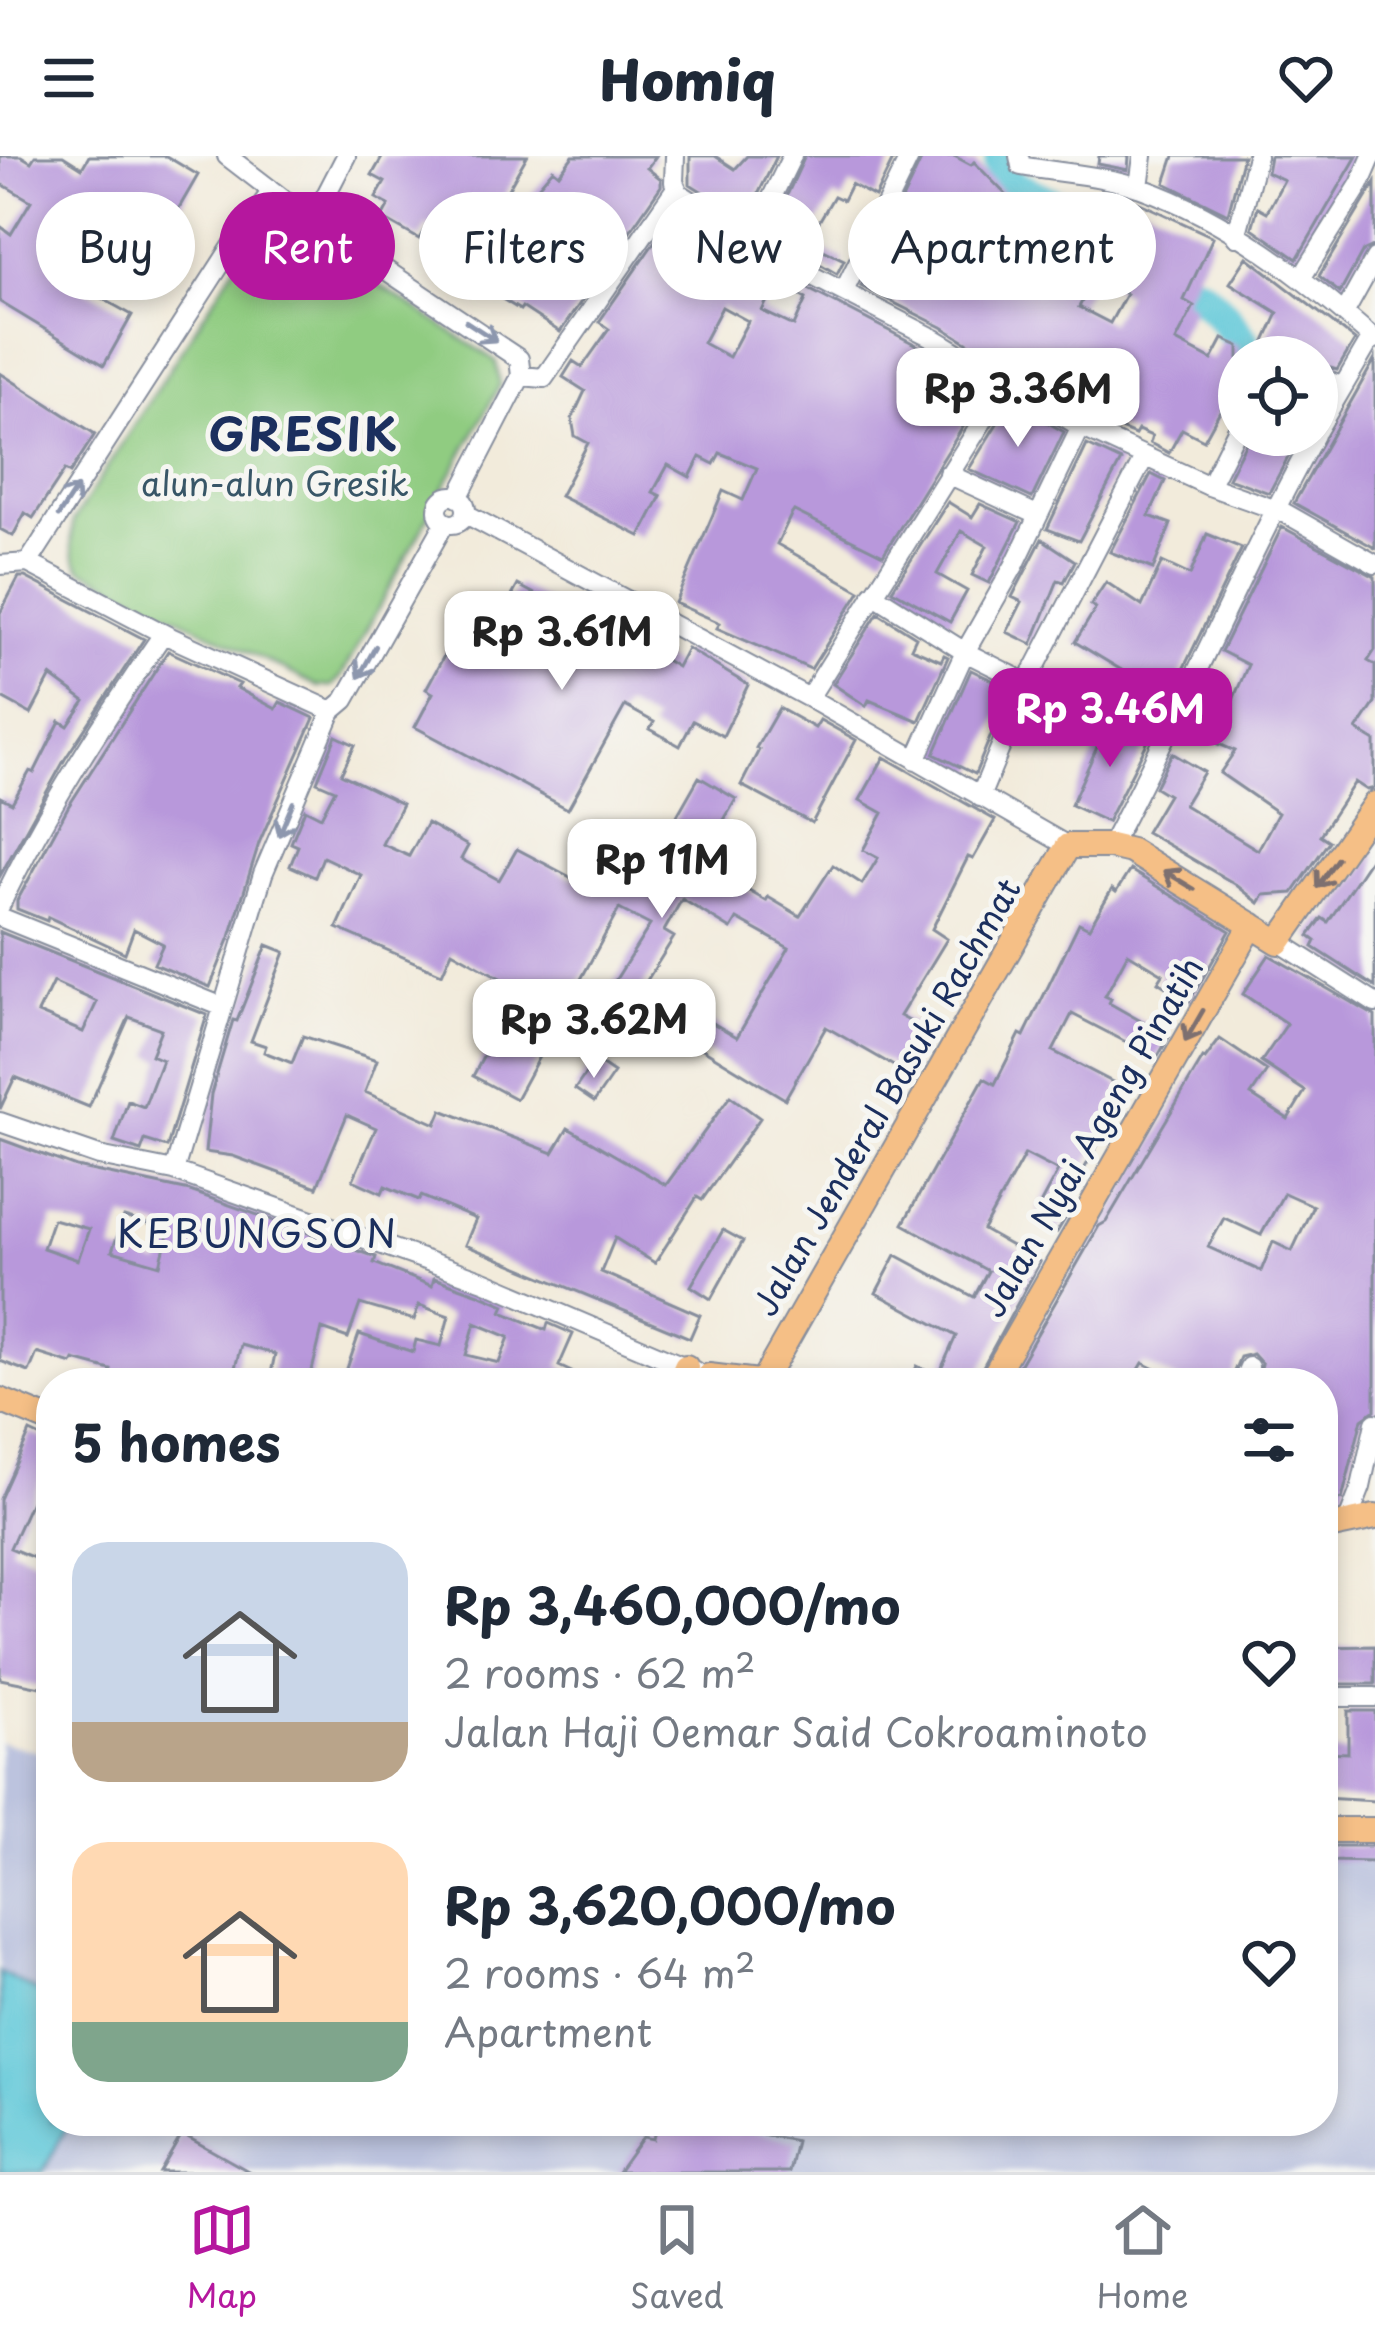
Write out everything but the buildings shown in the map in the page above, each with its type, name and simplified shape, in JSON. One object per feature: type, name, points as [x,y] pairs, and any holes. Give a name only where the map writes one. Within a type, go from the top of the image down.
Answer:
[{"type":"main road","points":[[1068,846],[1131,851],[1279,942],[1375,804]]},
{"type":"main road","name":"Jalan Jenderal Basuki Rachmat","points":[[773,1368],[1068,846]]},
{"type":"main road","name":"Jalan Nyai Ageng Pinatih","points":[[998,1368],[1252,925]]},
{"type":"main road","points":[[0,1400],[36,1415]]},
{"type":"main road","points":[[1338,1525],[1375,1517]]},
{"type":"main road","points":[[1338,1830],[1375,1830]]},
{"type":"street","points":[[227,156],[271,192]]},
{"type":"street","points":[[327,192],[346,156]]},
{"type":"street","points":[[521,376],[544,378],[676,188],[676,156]]},
{"type":"street","points":[[774,192],[792,156]]},
{"type":"street","points":[[844,291],[910,156]]},
{"type":"street","points":[[1019,156],[1021,166],[1139,187],[1302,277],[1373,338],[1338,392]]},
{"type":"street","points":[[1139,187],[1143,156]]},
{"type":"street","points":[[1236,237],[1257,156]]},
{"type":"street","points":[[1302,277],[1360,184],[1372,156]]},
{"type":"street","points":[[676,188],[682,192]]},
{"type":"street","points":[[1345,312],[1375,258]]},
{"type":"street","points":[[28,563],[219,271]]},
{"type":"street","points":[[174,1171],[263,874],[332,711],[345,700],[445,524],[458,524],[521,376],[514,352],[395,274]]},
{"type":"street","points":[[824,280],[934,338],[1081,427],[1209,486],[1274,510],[1375,564]]},
{"type":"street","points":[[808,698],[1006,383]]},
{"type":"street","points":[[916,760],[965,652],[1014,566],[1081,427]]},
{"type":"street","points":[[1209,486],[1224,456]]},
{"type":"street","points":[[1110,846],[1169,736],[1303,456]]},
{"type":"street","points":[[980,797],[1028,683],[1144,458]]},
{"type":"street","points":[[948,474],[1037,515]]},
{"type":"street","points":[[462,506],[1068,846]]},
{"type":"street","points":[[0,565],[28,563],[163,634],[332,711]]},
{"type":"street","points":[[873,595],[965,652],[1028,683]]},
{"type":"street","points":[[0,906],[29,844],[79,758],[163,634]]},
{"type":"street","points":[[0,917],[223,1006]]},
{"type":"street","points":[[1279,942],[1375,1003]]},
{"type":"street","points":[[0,1122],[99,1156],[174,1171],[484,1281],[675,1368]]},
{"type":"street","points":[[1338,1522],[1361,1487],[1375,1423]]},
{"type":"street","points":[[1338,1697],[1375,1697]]},
{"type":"shaded area","points":[[0,1742],[36,1751],[36,1991],[0,1972]]},
{"type":"shaded area","points":[[1375,1855],[1375,2172],[43,2172],[62,2136],[1338,2136],[1338,1856]]},
{"type":"green space","name":"alun-alun Gresik","points":[[219,291],[219,300],[395,300],[395,295],[496,361],[500,385],[332,686],[319,687],[81,569],[72,546],[73,521]]},
{"type":"water","points":[[0,1972],[36,1991],[36,2136],[62,2136],[43,2172],[0,2172]]},
{"type":"waterway","points":[[1005,156],[1002,164],[1009,186],[1074,217],[1199,294],[1237,336]]},
{"type":"district","name":"GRESIK","points":[[304,435]]},
{"type":"district","name":"KEBUNGSON","points":[[258,1234]]}]
